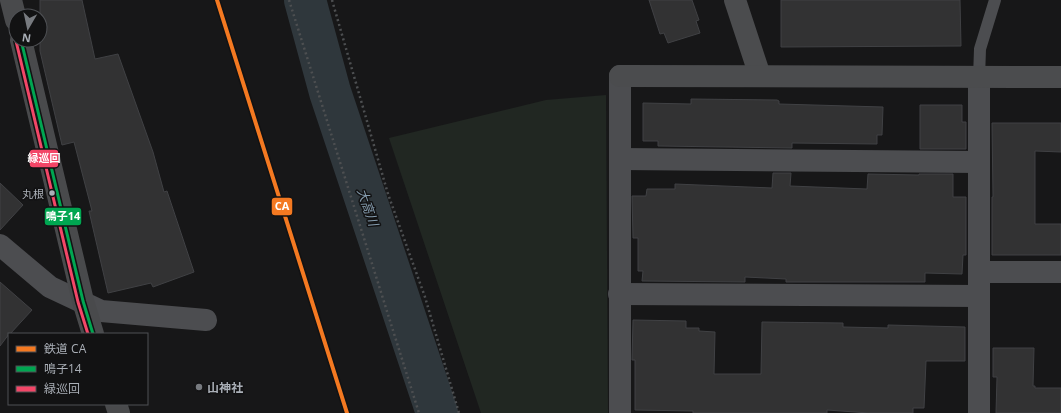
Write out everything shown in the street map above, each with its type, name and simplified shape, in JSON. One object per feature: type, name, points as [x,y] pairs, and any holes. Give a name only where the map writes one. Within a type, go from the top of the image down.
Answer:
[{"type":"main road","points":[[23,48],[83,301],[93,333]]},
{"type":"street","points":[[736,0],[760,76]]},
{"type":"street","points":[[620,413],[620,76],[1061,77]]},
{"type":"street","points":[[979,78],[979,413]]},
{"type":"street","points":[[620,159],[979,162]]},
{"type":"street","points":[[0,245],[50,287],[83,301],[101,311],[206,320]]},
{"type":"street","points":[[979,272],[1061,272]]},
{"type":"street","points":[[619,294],[979,296]]},
{"type":"lane","points":[[979,78],[980,49],[995,0]]},
{"type":"path","points":[[289,0],[419,413]]},
{"type":"path","points":[[332,0],[388,194],[426,297],[460,413]]},
{"type":"shaded area","points":[[606,95],[608,413],[481,413],[389,138],[546,100]]},
{"type":"building","points":[[40,0],[82,0],[95,59],[118,54],[153,152],[164,192],[167,191],[194,272],[153,287],[151,283],[108,293],[89,211],[92,211],[74,142],[62,145],[40,51],[40,48],[48,48],[48,8],[40,8]]},
{"type":"building","points":[[649,0],[692,0],[699,20],[696,21],[700,33],[668,43],[664,33],[660,34]]},
{"type":"building","points":[[781,0],[960,0],[961,46],[781,47]]},
{"type":"building","points":[[691,99],[777,100],[779,101],[779,104],[883,107],[882,135],[877,135],[877,144],[792,143],[792,148],[658,146],[658,141],[643,141],[643,103],[691,104]]},
{"type":"building","points":[[920,105],[962,105],[962,122],[966,122],[966,149],[920,149]]},
{"type":"building","points":[[992,123],[1061,123],[1061,152],[1035,151],[1035,224],[1061,224],[1061,255],[992,255]]},
{"type":"building","points":[[773,173],[791,173],[790,186],[867,189],[868,174],[953,174],[953,197],[966,197],[966,255],[963,255],[962,274],[925,273],[925,282],[786,282],[786,279],[745,277],[745,282],[642,281],[643,271],[638,271],[638,238],[633,238],[632,196],[646,196],[647,189],[675,189],[675,184],[772,188]]},
{"type":"building","points":[[0,183],[23,205],[0,230]]},
{"type":"building","points":[[0,282],[32,310],[11,333],[8,333],[8,335],[0,346]]},
{"type":"building","points":[[633,320],[686,321],[686,328],[699,328],[699,331],[715,332],[714,374],[761,374],[762,322],[843,323],[843,327],[888,328],[888,325],[965,327],[965,361],[926,361],[924,408],[913,408],[913,413],[869,413],[827,410],[827,413],[693,413],[693,411],[635,410],[635,360],[632,360]]},
{"type":"building","points":[[993,348],[1034,348],[1033,386],[1035,386],[1035,388],[1061,388],[1061,413],[996,413],[997,377],[993,377]]},
{"type":"waterway","name":"大高川","points":[[305,0],[330,92],[437,413]]},
{"type":"rail line","name":"CA","points":[[217,0],[347,413]]},
{"type":"transit line","name":"緑巡回","points":[[18,48],[78,302],[88,333]]},
{"type":"transit line","name":"鳴子14","points":[[23,48],[83,301],[93,333]]},
{"type":"place","name":"丸根","points":[[52,193]]},
{"type":"place","name":"山神社","points":[[199,387]]}]
